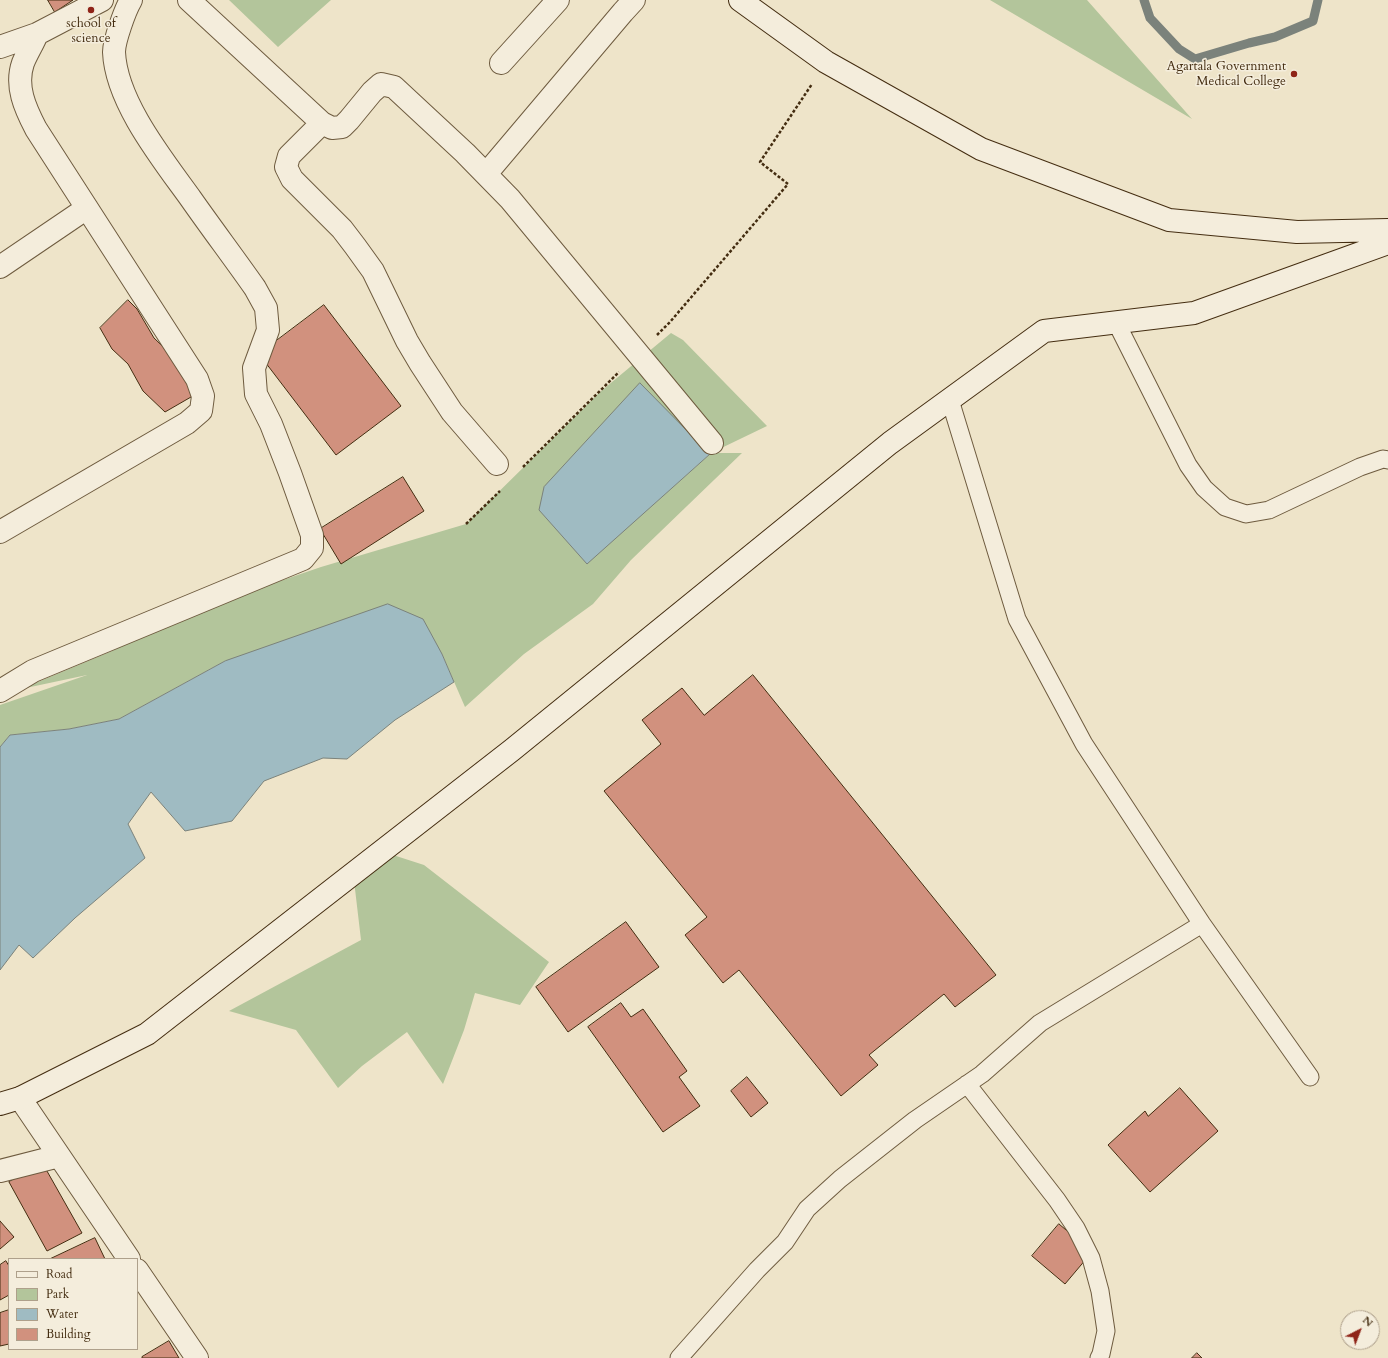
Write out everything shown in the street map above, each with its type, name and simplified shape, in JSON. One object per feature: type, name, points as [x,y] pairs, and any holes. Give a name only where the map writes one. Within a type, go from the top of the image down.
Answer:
[{"type":"street","points":[[0,47],[37,34],[102,0]]},
{"type":"street","points":[[0,692],[33,671],[303,559],[312,548],[312,535],[290,473],[271,424],[256,394],[254,368],[268,330],[266,308],[255,288],[146,135],[123,91],[117,70],[114,51],[124,12],[130,0]]},
{"type":"street","points":[[189,0],[322,123],[332,128],[342,127],[372,92],[381,84],[394,87],[465,153],[510,199],[712,443]]},
{"type":"street","points":[[501,63],[558,0]]},
{"type":"street","points":[[486,174],[634,0]]},
{"type":"street","points":[[740,0],[826,62],[981,149],[1169,220],[1297,232],[1388,230]]},
{"type":"street","points":[[2,528],[187,423],[201,411],[203,396],[197,379],[36,129],[24,105],[20,85],[23,64],[37,34]]},
{"type":"street","points":[[322,123],[289,156],[286,167],[292,179],[342,229],[356,246],[373,271],[407,341],[420,363],[452,412],[496,464]]},
{"type":"street","points":[[0,267],[86,208]]},
{"type":"street","points":[[128,1258],[59,1156],[10,1101],[147,1034],[506,754],[890,444],[1044,331],[1194,313],[1388,243]]},
{"type":"street","points":[[0,1171],[59,1156]]},
{"type":"street","points":[[138,1271],[197,1358]]},
{"type":"lane","points":[[1116,322],[1188,465],[1204,488],[1224,507],[1246,514],[1269,510],[1360,466],[1383,458],[1388,460]]},
{"type":"lane","points":[[950,400],[1017,619],[1084,744],[1202,924],[1310,1077]]},
{"type":"lane","points":[[679,1358],[757,1270],[784,1242],[807,1209],[840,1179],[915,1120],[982,1074],[1040,1023],[1202,924]]},
{"type":"lane","points":[[967,1084],[1057,1200],[1076,1228],[1091,1258],[1100,1291],[1106,1331],[1099,1358]]},
{"type":"path","points":[[522,469],[670,322],[788,184],[760,162],[826,62]]},
{"type":"path","points":[[466,524],[505,486]]},
{"type":"green space","points":[[229,0],[331,0],[278,47]]},
{"type":"green space","points":[[990,0],[1087,0],[1192,119]]},
{"type":"green space","points":[[671,333],[683,340],[767,426],[711,453],[742,453],[631,560],[593,604],[524,654],[465,707],[442,654],[225,661],[119,719],[69,729],[10,735],[0,747],[0,705],[87,675],[21,689],[112,651],[181,615],[321,567],[466,524],[600,392]],"holes":[[[710,454],[649,508],[539,510]]]},
{"type":"green space","points":[[393,855],[424,865],[549,962],[520,1005],[475,993],[464,1030],[443,1084],[407,1032],[362,1066],[338,1088],[296,1030],[229,1011],[361,940],[353,872]]},
{"type":"water","points":[[640,383],[710,454],[587,564],[539,510],[544,487]]},
{"type":"water","points":[[388,604],[423,619],[442,654],[454,682],[395,720],[347,759],[323,758],[264,781],[232,821],[185,831],[151,792],[128,824],[145,858],[75,918],[33,958],[19,945],[0,970],[0,747],[10,735],[69,729],[119,719],[225,661]]},
{"type":"building","points":[[48,0],[73,0],[55,12]]},
{"type":"building","points":[[128,300],[137,309],[154,338],[182,365],[200,389],[191,397],[165,412],[143,391],[128,364],[112,349],[100,328]]},
{"type":"building","points":[[324,305],[401,406],[336,455],[259,354]]},
{"type":"building","points":[[403,477],[424,511],[341,564],[320,529]]},
{"type":"building","points":[[753,675],[996,975],[955,1007],[944,994],[869,1055],[878,1065],[841,1096],[739,970],[723,983],[685,935],[707,917],[604,791],[661,744],[642,720],[682,688],[704,715]]},
{"type":"building","points":[[626,922],[659,967],[568,1032],[536,987]]},
{"type":"building","points":[[621,1003],[631,1017],[643,1009],[687,1071],[679,1077],[700,1106],[663,1132],[588,1027]]},
{"type":"building","points":[[747,1077],[768,1103],[751,1117],[731,1091]]},
{"type":"building","points":[[1180,1088],[1218,1131],[1150,1192],[1108,1145],[1145,1111],[1148,1116]]},
{"type":"building","points":[[43,1164],[82,1233],[47,1251],[9,1182]]},
{"type":"building","points":[[0,1221],[14,1237],[0,1249]]},
{"type":"building","points":[[1059,1224],[1092,1252],[1065,1284],[1032,1256]]},
{"type":"building","points":[[95,1238],[105,1258],[52,1258]]},
{"type":"building","points":[[6,1261],[8,1264],[8,1296],[0,1300],[0,1265]]},
{"type":"building","points":[[8,1310],[8,1344],[0,1346],[0,1313]]},
{"type":"building","points":[[169,1341],[179,1358],[142,1358],[142,1357]]},
{"type":"building","points":[[1197,1353],[1202,1358],[1192,1358]]},
{"type":"waterway","points":[[1144,0],[1150,18],[1179,49],[1195,59],[1275,37],[1313,21],[1318,0]]},
{"type":"place","name":"school of science","points":[[91,10]]},
{"type":"place","name":"Agartala Government Medical College","points":[[1294,74]]}]
